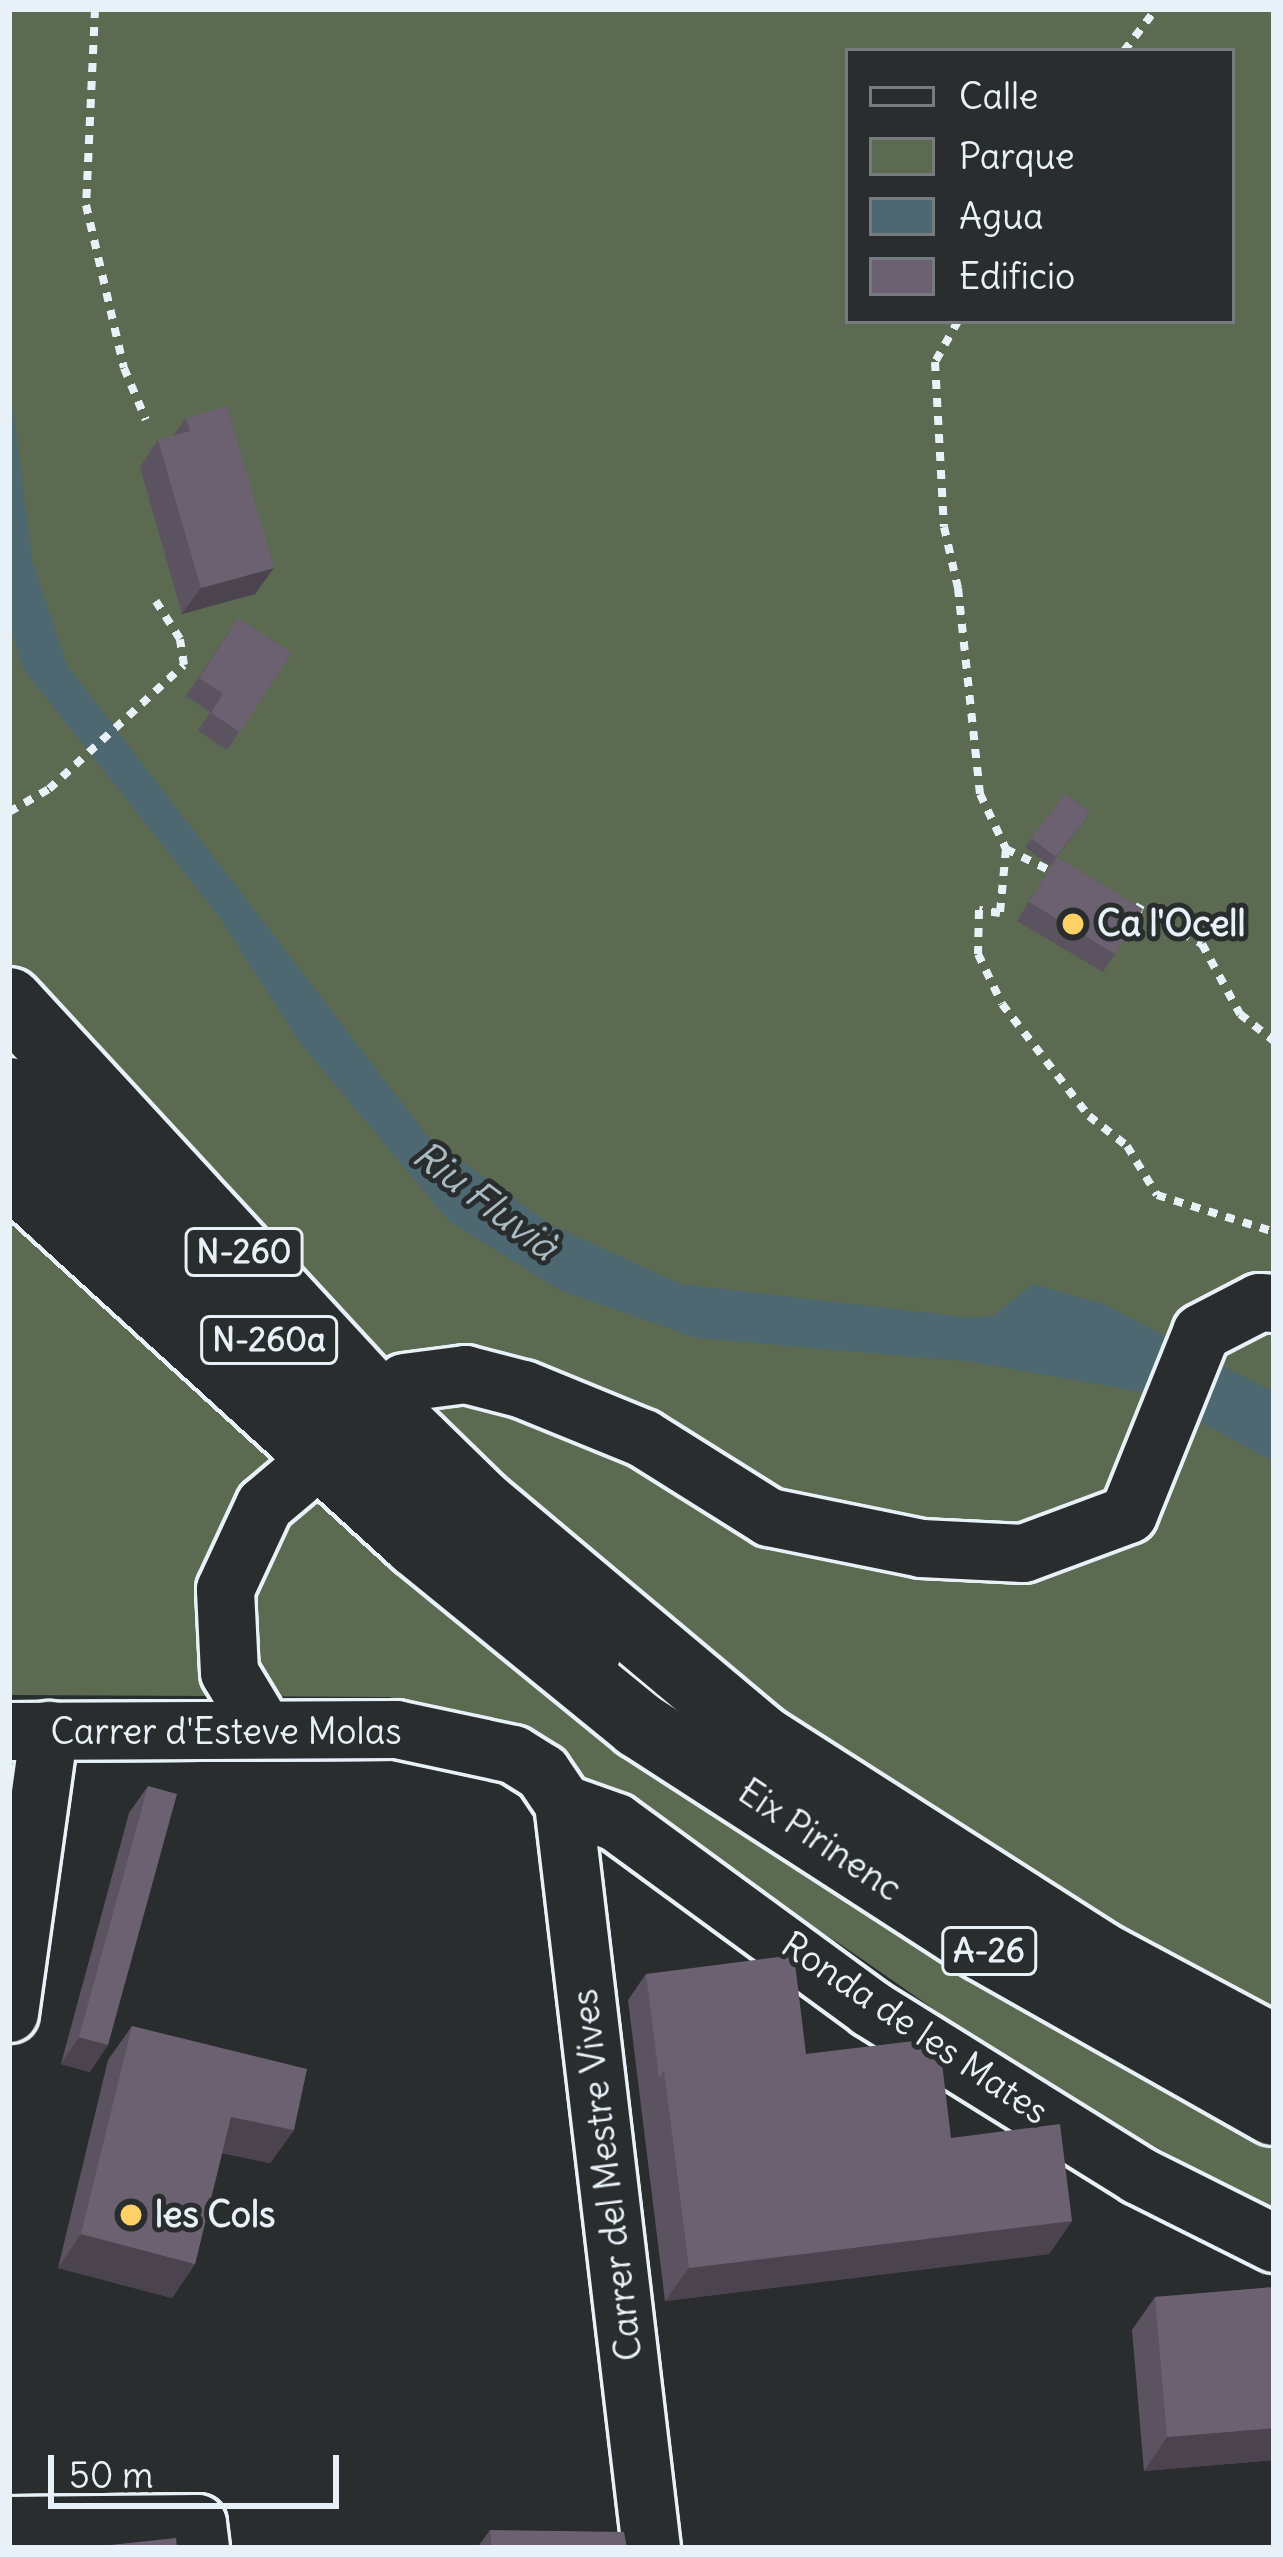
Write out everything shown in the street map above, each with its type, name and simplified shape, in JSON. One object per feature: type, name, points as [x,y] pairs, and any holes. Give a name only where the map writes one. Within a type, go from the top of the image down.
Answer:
[{"type":"main road","name":"N-260","points":[[9,1001],[391,1415],[740,1755]]},
{"type":"main road","name":"Eix Pirinenc","points":[[9,1091],[527,1591],[982,1947],[1274,2112]]},
{"type":"main road","name":"N-260","points":[[9,1172],[536,1647],[638,1725],[740,1755]]},
{"type":"main road","name":"Eix Pirinenc","points":[[740,1755],[1274,2048]]},
{"type":"street","points":[[404,1382],[465,1374],[523,1388],[643,1438],[770,1517],[921,1549],[1024,1553],[1128,1514],[1201,1332],[1259,1302],[1274,1303]]},
{"type":"street","points":[[262,1727],[229,1672],[225,1589],[264,1505],[296,1478]]},
{"type":"street","name":"Carrer d'Esteve Molas","points":[[29,1731],[396,1729],[513,1754],[542,1772],[563,1802]]},
{"type":"street","points":[[9,2013],[29,1731]]},
{"type":"street","name":"Ronda de les Mates","points":[[563,1802],[616,1822],[871,2008],[1138,2175],[1274,2243]]},
{"type":"street","name":"Carrer del Mestre Vives","points":[[563,1802],[652,2548]]},
{"type":"street","points":[[9,2525],[198,2535]]},
{"type":"path","points":[[95,9],[86,205],[124,368],[146,420]]},
{"type":"path","points":[[1126,48],[1156,9]]},
{"type":"path","points":[[956,324],[935,362],[944,527],[958,588],[980,794],[1006,849],[1000,913],[979,910],[979,954],[1002,1004],[1089,1116],[1127,1146],[1157,1195],[1274,1232]]},
{"type":"path","points":[[9,812],[50,789],[177,673],[187,657],[152,595]]},
{"type":"path","points":[[1006,849],[1060,874]]},
{"type":"path","points":[[1117,895],[1202,944],[1240,1014],[1274,1042]]},
{"type":"green space","points":[[9,9],[1274,9],[1274,2212],[1043,2085],[843,1946],[476,1714],[388,1697],[9,1695]]},
{"type":"water","name":"Riu Fluvià","points":[[9,374],[32,560],[67,665],[429,1138],[550,1224],[680,1284],[973,1318],[993,1316],[1033,1284],[1104,1304],[1274,1392],[1274,1462],[1147,1393],[972,1362],[697,1338],[559,1290],[449,1221],[301,1044],[218,915],[24,670],[9,625]]},
{"type":"building","points":[[227,406],[274,568],[201,588],[158,440],[190,431],[186,418]]},
{"type":"building","points":[[238,618],[292,653],[240,732],[211,713],[223,694],[199,678]]},
{"type":"building","points":[[1065,794],[1090,813],[1056,857],[1031,838]]},
{"type":"building","points":[[1057,857],[1143,909],[1115,954],[1029,902]]},
{"type":"building","points":[[148,1786],[177,1794],[108,2045],[79,2037]]},
{"type":"building","points":[[794,1955],[806,2054],[664,2071],[659,2078],[646,1974]]},
{"type":"building","name":"les Cols","points":[[132,2026],[307,2069],[294,2130],[231,2117],[195,2264],[81,2234]]},
{"type":"building","points":[[939,2038],[951,2138],[1060,2124],[1072,2221],[689,2268],[664,2071]]},
{"type":"building","points":[[1274,2287],[1274,2428],[1167,2437],[1155,2297]]},
{"type":"building","points":[[490,2530],[624,2532],[627,2548],[492,2548]]},
{"type":"building","points":[[176,2538],[177,2548],[82,2548]]},
{"type":"place","name":"Ca l'Ocell","points":[[1073,924]]},
{"type":"place","name":"les Cols","points":[[131,2215]]}]
